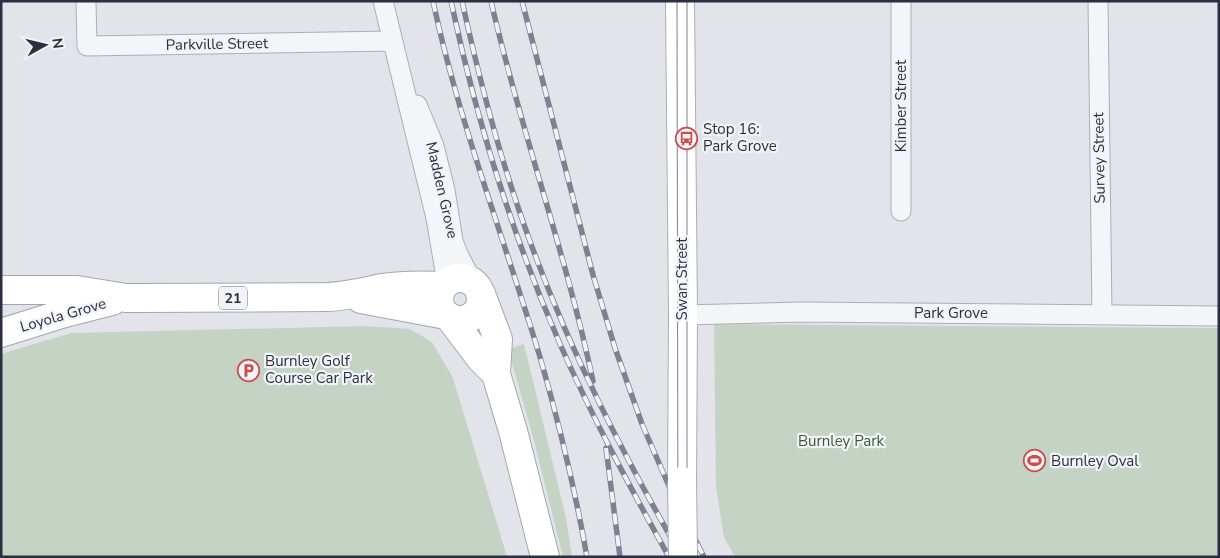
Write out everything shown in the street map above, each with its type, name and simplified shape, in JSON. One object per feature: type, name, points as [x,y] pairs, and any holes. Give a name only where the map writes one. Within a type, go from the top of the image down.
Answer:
[{"type":"main road","name":"Swan Street","points":[[680,1],[683,557]]},
{"type":"main road","name":"Loyola Grove","points":[[1,290],[78,290],[126,298],[345,296],[383,288],[420,285],[461,286]]},
{"type":"main road","name":"21","points":[[448,316],[462,320],[474,316],[480,306],[461,286]]},
{"type":"main road","points":[[448,316],[442,310],[439,298],[461,286]]},
{"type":"main road","name":"Madden Grove","points":[[461,286],[498,339],[496,374],[513,431],[545,557]]},
{"type":"main road","name":"Loyola Grove","points":[[345,296],[448,316]]},
{"type":"main road","name":"Loyola Grove","points":[[1,333],[58,315],[126,298]]},
{"type":"main road","name":"Madden Grove","points":[[448,316],[481,359],[496,374]]},
{"type":"street","name":"Parkville Street","points":[[86,1],[87,46],[393,41]]},
{"type":"street","name":"Madden Grove","points":[[383,1],[436,218],[461,286]]},
{"type":"street","name":"Kimber Street","points":[[901,1],[901,211]]},
{"type":"street","name":"Survey Street","points":[[1098,1],[1102,315]]},
{"type":"street","name":"Madden Grove","points":[[393,41],[409,88],[434,146],[445,190],[453,241],[458,254],[461,286]]},
{"type":"street","name":"Park Grove","points":[[683,315],[802,312],[1219,316]]},
{"type":"green space","name":"Burnley Park","points":[[714,324],[1219,328],[1219,557],[735,557],[724,537],[716,487]]},
{"type":"green space","points":[[366,326],[410,329],[432,342],[453,378],[507,557],[1,557],[1,354],[71,333]]},
{"type":"green space","points":[[524,344],[566,518],[572,557],[563,557],[533,437],[508,349]]},
{"type":"tram line","points":[[677,1],[678,557]]},
{"type":"tram line","points":[[687,1],[687,557]]},
{"type":"railway","points":[[433,1],[469,136],[547,382],[572,481],[587,557]]},
{"type":"railway","points":[[451,1],[484,132],[526,261],[560,344],[598,425],[669,557]]},
{"type":"railway","points":[[462,1],[476,63],[501,154],[520,215],[547,285],[581,365],[619,443],[682,557]]},
{"type":"railway","points":[[491,1],[515,96],[570,286],[593,381]]},
{"type":"railway","points":[[522,1],[593,275],[615,348],[642,424],[672,493],[704,557]]},
{"type":"railway","points":[[606,448],[620,557]]},
{"type":"place","name":"Stop 16: Park Grove","points":[[687,138]]},
{"type":"place","name":"Burnley Golf Course Car Park","points":[[249,370]]},
{"type":"place","name":"Burnley Oval","points":[[1035,461]]}]
